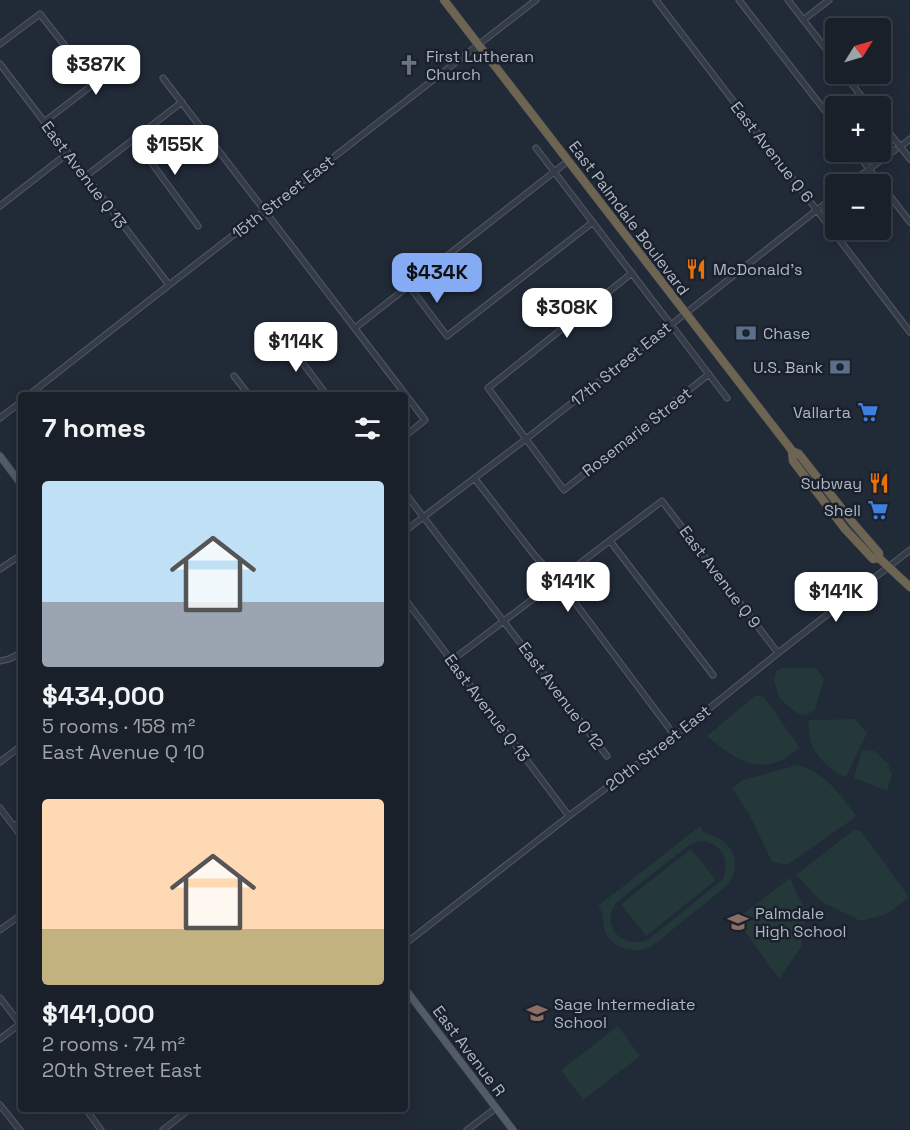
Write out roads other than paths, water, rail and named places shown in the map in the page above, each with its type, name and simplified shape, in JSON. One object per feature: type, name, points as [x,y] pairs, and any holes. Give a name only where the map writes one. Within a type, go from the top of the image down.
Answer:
[{"type":"highway","name":"East Palmdale Boulevard","points":[[444,0],[792,451],[799,454],[879,553],[879,558],[910,587]]},
{"type":"highway","name":"East Palmdale Boulevard","points":[[792,451],[793,461],[845,529],[873,558],[879,558]]},
{"type":"highway","points":[[804,475],[812,478],[824,494],[836,502]]},
{"type":"main road","points":[[0,456],[18,480]]},
{"type":"main road","name":"East Avenue R","points":[[408,993],[513,1130]]},
{"type":"street","name":"15th Street East","points":[[33,392],[536,0]]},
{"type":"street","name":"East Avenue Q 6","points":[[656,0],[910,332]]},
{"type":"street","points":[[739,0],[825,111]]},
{"type":"street","points":[[788,0],[825,48]]},
{"type":"street","points":[[803,20],[829,0]]},
{"type":"street","points":[[0,44],[40,14],[94,83]]},
{"type":"street","points":[[44,122],[134,53]]},
{"type":"street","name":"East Avenue Q 13","points":[[0,64],[169,285]]},
{"type":"street","points":[[163,78],[404,392]]},
{"type":"street","points":[[852,84],[861,96]]},
{"type":"street","points":[[86,176],[182,102]]},
{"type":"street","points":[[891,138],[910,159]]},
{"type":"street","points":[[134,139],[198,226]]},
{"type":"street","points":[[862,174],[910,139]]},
{"type":"street","name":"East Palmdale Boulevard","points":[[536,148],[727,398]]},
{"type":"street","points":[[0,206],[68,153]]},
{"type":"street","points":[[355,328],[568,161]]},
{"type":"street","points":[[864,162],[910,222]]},
{"type":"street","name":"17th Street East","points":[[408,529],[475,479],[825,203]]},
{"type":"street","points":[[408,286],[447,336],[593,222]]},
{"type":"street","points":[[526,439],[488,388],[632,273]]},
{"type":"street","points":[[284,338],[324,392]]},
{"type":"street","name":"Rosemarie Street","points":[[526,439],[564,490],[710,374]]},
{"type":"street","points":[[234,376],[246,392]]},
{"type":"street","points":[[408,398],[425,420],[408,434]]},
{"type":"street","points":[[0,418],[18,404]]},
{"type":"street","points":[[475,479],[535,556],[558,580],[675,735]]},
{"type":"street","name":"East Avenue Q 12","points":[[408,497],[607,756]]},
{"type":"street","name":"East Avenue Q 9","points":[[610,541],[662,501],[778,653]]},
{"type":"street","points":[[452,661],[610,541],[713,675]]},
{"type":"street","name":"20th Street East","points":[[408,942],[910,550]]},
{"type":"street","points":[[0,569],[18,557]]},
{"type":"street","name":"East Avenue Q 13","points":[[408,603],[569,816]]},
{"type":"street","points":[[0,662],[18,654]]},
{"type":"street","points":[[0,762],[18,748]]},
{"type":"street","points":[[0,808],[18,832]]},
{"type":"street","points":[[14,826],[18,823]]},
{"type":"street","points":[[0,930],[18,917]]},
{"type":"street","points":[[0,998],[18,1021]]},
{"type":"street","points":[[0,1039],[18,1026]]},
{"type":"street","points":[[0,1105],[20,1130]]},
{"type":"street","points":[[467,1130],[496,1108]]},
{"type":"street","points":[[88,1112],[101,1130]]},
{"type":"street","points":[[163,1130],[186,1112]]},
{"type":"street","points":[[0,1119],[7,1113]]},
{"type":"place","name":"First Lutheran Church","points":[[409,65]]},
{"type":"place","name":"McDonald's","points":[[696,269]]},
{"type":"place","name":"Chase","points":[[746,333]]},
{"type":"place","name":"U.S. Bank","points":[[840,367]]},
{"type":"place","name":"Vallarta","points":[[868,412]]},
{"type":"place","name":"Subway","points":[[879,483]]},
{"type":"place","name":"Shell","points":[[878,510]]},
{"type":"place","name":"Palmdale High School","points":[[738,922]]},
{"type":"place","name":"Sage Intermediate School","points":[[537,1013]]}]
